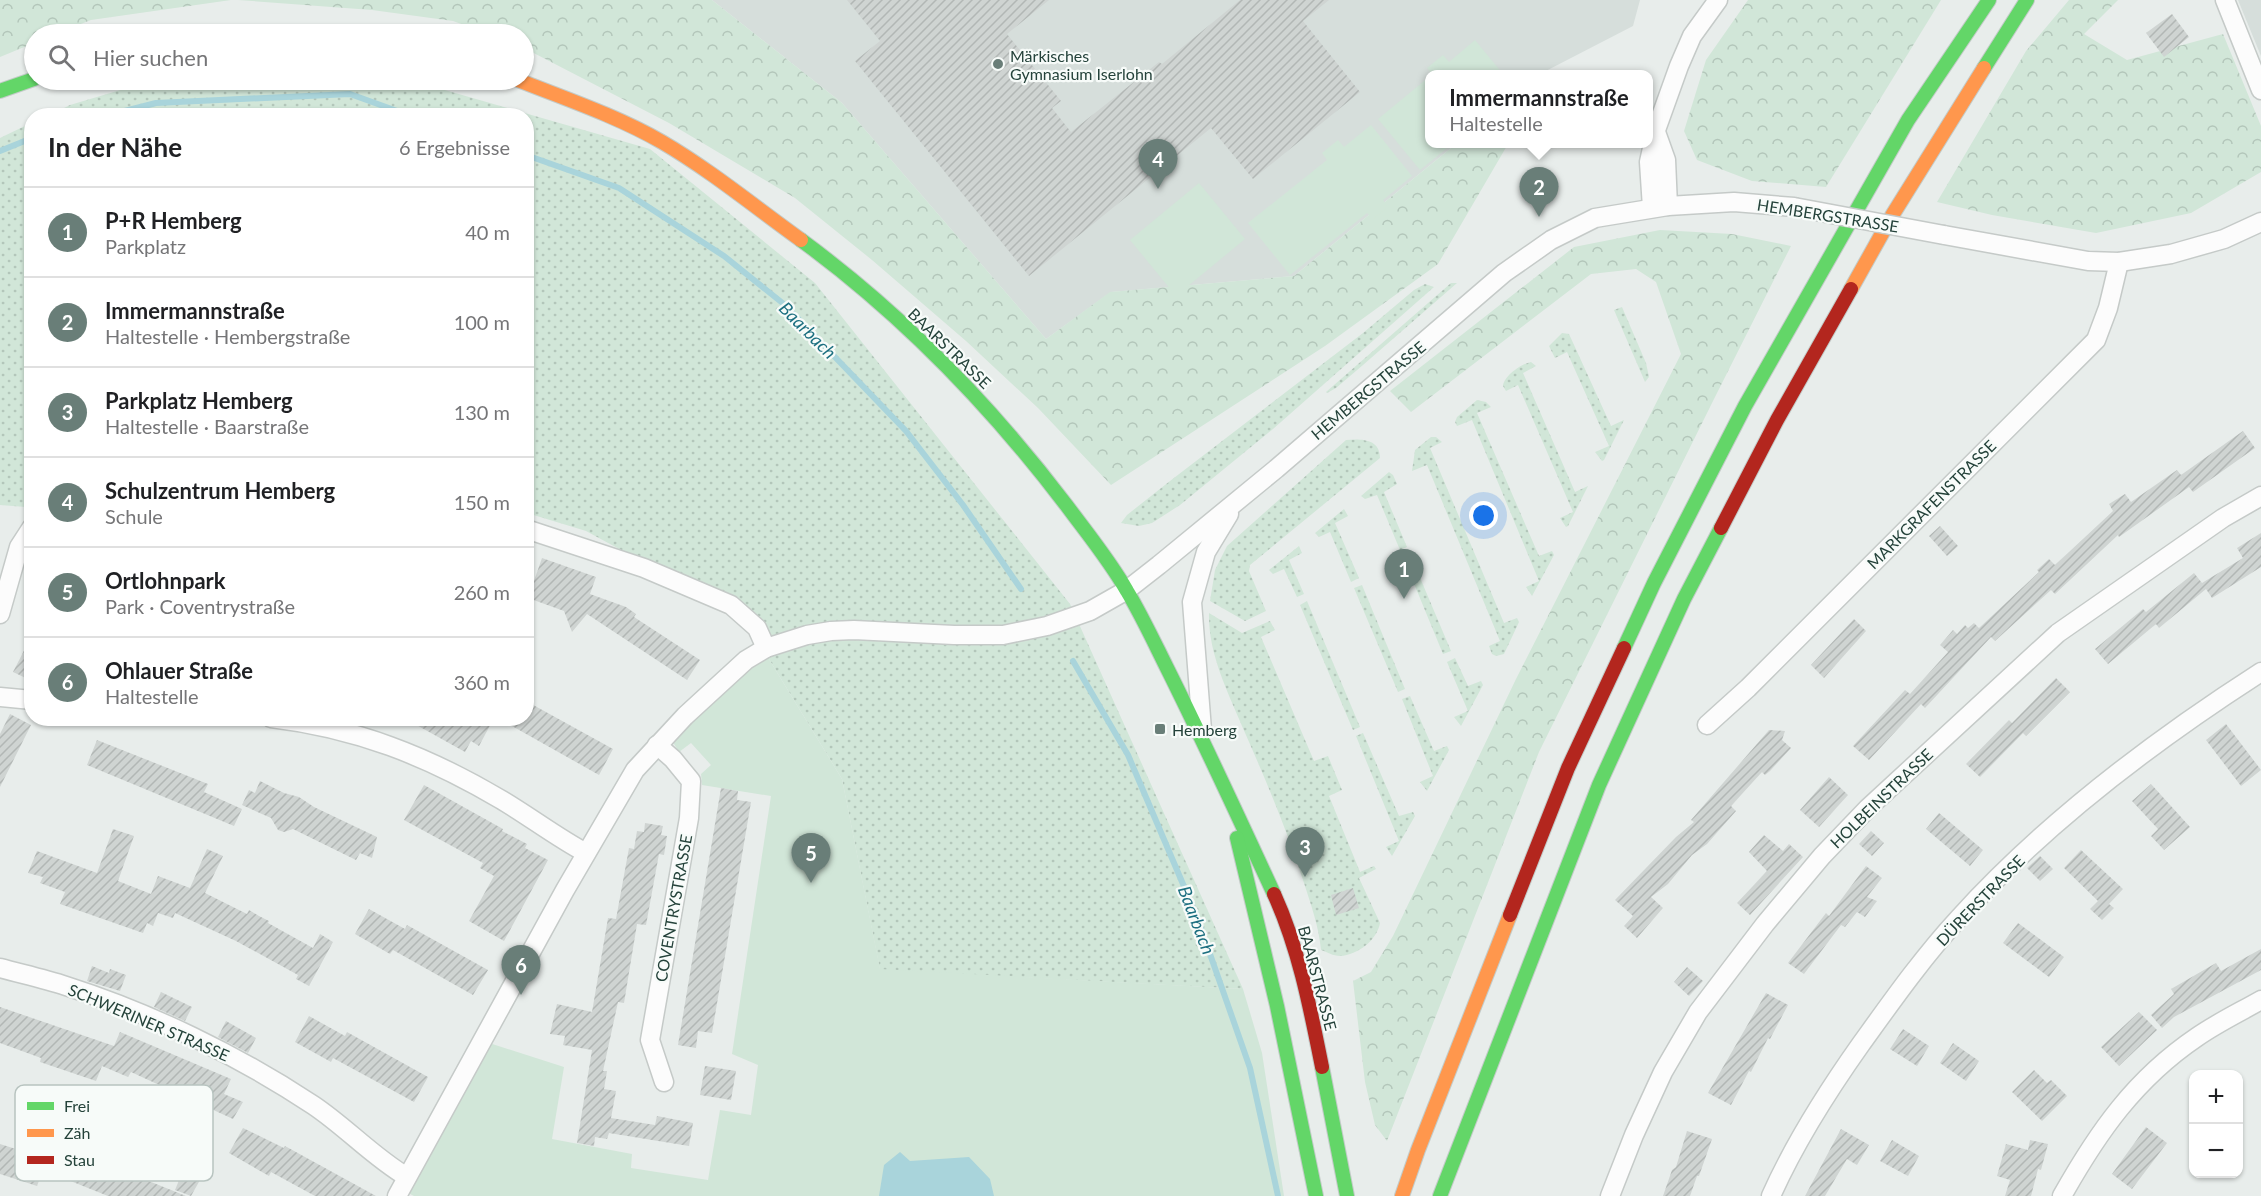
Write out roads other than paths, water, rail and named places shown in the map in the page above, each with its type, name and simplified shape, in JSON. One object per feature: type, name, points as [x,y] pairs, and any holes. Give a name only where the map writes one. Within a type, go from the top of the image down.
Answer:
[{"type":"main road","points":[[1402,1196],[1568,768],[1654,583],[1745,406],[1908,120],[1989,0]]},
{"type":"main road","points":[[1440,1196],[1599,785],[1684,599],[1778,420],[1893,214],[2032,5]]},
{"type":"main road","points":[[0,91],[24,83]]},
{"type":"main road","name":"BAARSTRASSE","points":[[534,86],[622,121],[662,142],[708,172],[831,262],[936,355],[980,400],[1046,478],[1094,543],[1127,590],[1222,780],[1286,920],[1304,980],[1347,1196]]},
{"type":"main road","name":"BAARSTRASSE","points":[[1222,780],[1265,951],[1316,1196]]},
{"type":"street","points":[[1660,207],[1666,160],[1656,130],[1678,66],[1692,36],[1718,0]]},
{"type":"street","points":[[2225,0],[2261,90]]},
{"type":"street","name":"HEMBERGSTRASSE","points":[[397,1196],[586,853],[635,770],[657,745],[727,677],[746,660],[766,648],[807,635],[854,630],[943,635],[1003,634],[1047,626],[1080,615],[1127,590],[1236,502],[1504,273],[1551,240],[1595,218],[1660,207],[1734,202],[1794,207],[2088,261],[2120,262],[2171,254],[2214,242],[2261,222]]},
{"type":"street","name":"MARKGRAFENSTRASSE","points":[[1707,725],[1748,688],[2096,340],[2108,308],[2120,262]]},
{"type":"street","name":"HOLBEINSTRASSE","points":[[1610,1196],[1634,1135],[1664,1072],[1698,1012],[1765,924],[1822,856],[1868,808],[2058,633],[2223,518],[2261,496]]},
{"type":"street","name":"HEMBERGSTRASSE","points":[[1203,743],[1192,602],[1206,552],[1236,502]]},
{"type":"street","points":[[534,532],[644,568],[731,605],[758,628],[766,648]]},
{"type":"street","points":[[0,614],[19,547],[24,540]]},
{"type":"street","name":"DÜRERSTRASSE","points":[[1772,1196],[1786,1162],[1835,1081],[1890,1004],[1958,919],[1991,884],[2082,802],[2157,742],[2261,672]]},
{"type":"street","points":[[0,697],[24,699]]},
{"type":"street","points":[[313,726],[340,731],[414,754],[501,800],[568,844],[586,853]]},
{"type":"street","name":"COVENTRYSTRASSE","points":[[657,745],[687,773],[693,785],[650,1040],[664,1082]]},
{"type":"street","name":"SCHWERINER STRASSE","points":[[0,968],[65,985],[204,1043],[269,1077],[314,1106],[392,1168],[407,1177]]},
{"type":"street","points":[[2062,1196],[2085,1155],[2112,1115],[2156,1069],[2198,1036],[2261,1000]]},
{"type":"water","points":[[900,1152],[910,1161],[969,1157],[990,1179],[994,1196],[879,1196],[884,1165]]},
{"type":"waterway","name":"Baarbach","points":[[136,108],[156,103],[350,94],[389,108]]},
{"type":"waterway","name":"Baarbach","points":[[0,151],[24,141]]},
{"type":"waterway","name":"Baarbach","points":[[534,158],[619,188],[724,256],[785,305],[906,431],[963,505],[1021,589]]},
{"type":"waterway","name":"Baarbach","points":[[1073,661],[1128,755],[1197,917],[1250,1068],[1278,1196]]},
{"type":"place","name":"Märkisches Gymnasium Iserlohn","points":[[998,64]]},
{"type":"place","name":"Schulzentrum Hemberg","points":[[1158,189]]},
{"type":"place","name":"Immermannstraße","points":[[1539,217]]},
{"type":"place","name":"P+R Hemberg","points":[[1404,599]]},
{"type":"place","name":"Hemberg","points":[[1160,729]]},
{"type":"place","name":"Parkplatz Hemberg","points":[[1305,877]]},
{"type":"place","name":"Ortlohnpark","points":[[811,883]]},
{"type":"place","name":"Ohlauer Straße","points":[[521,995]]}]
